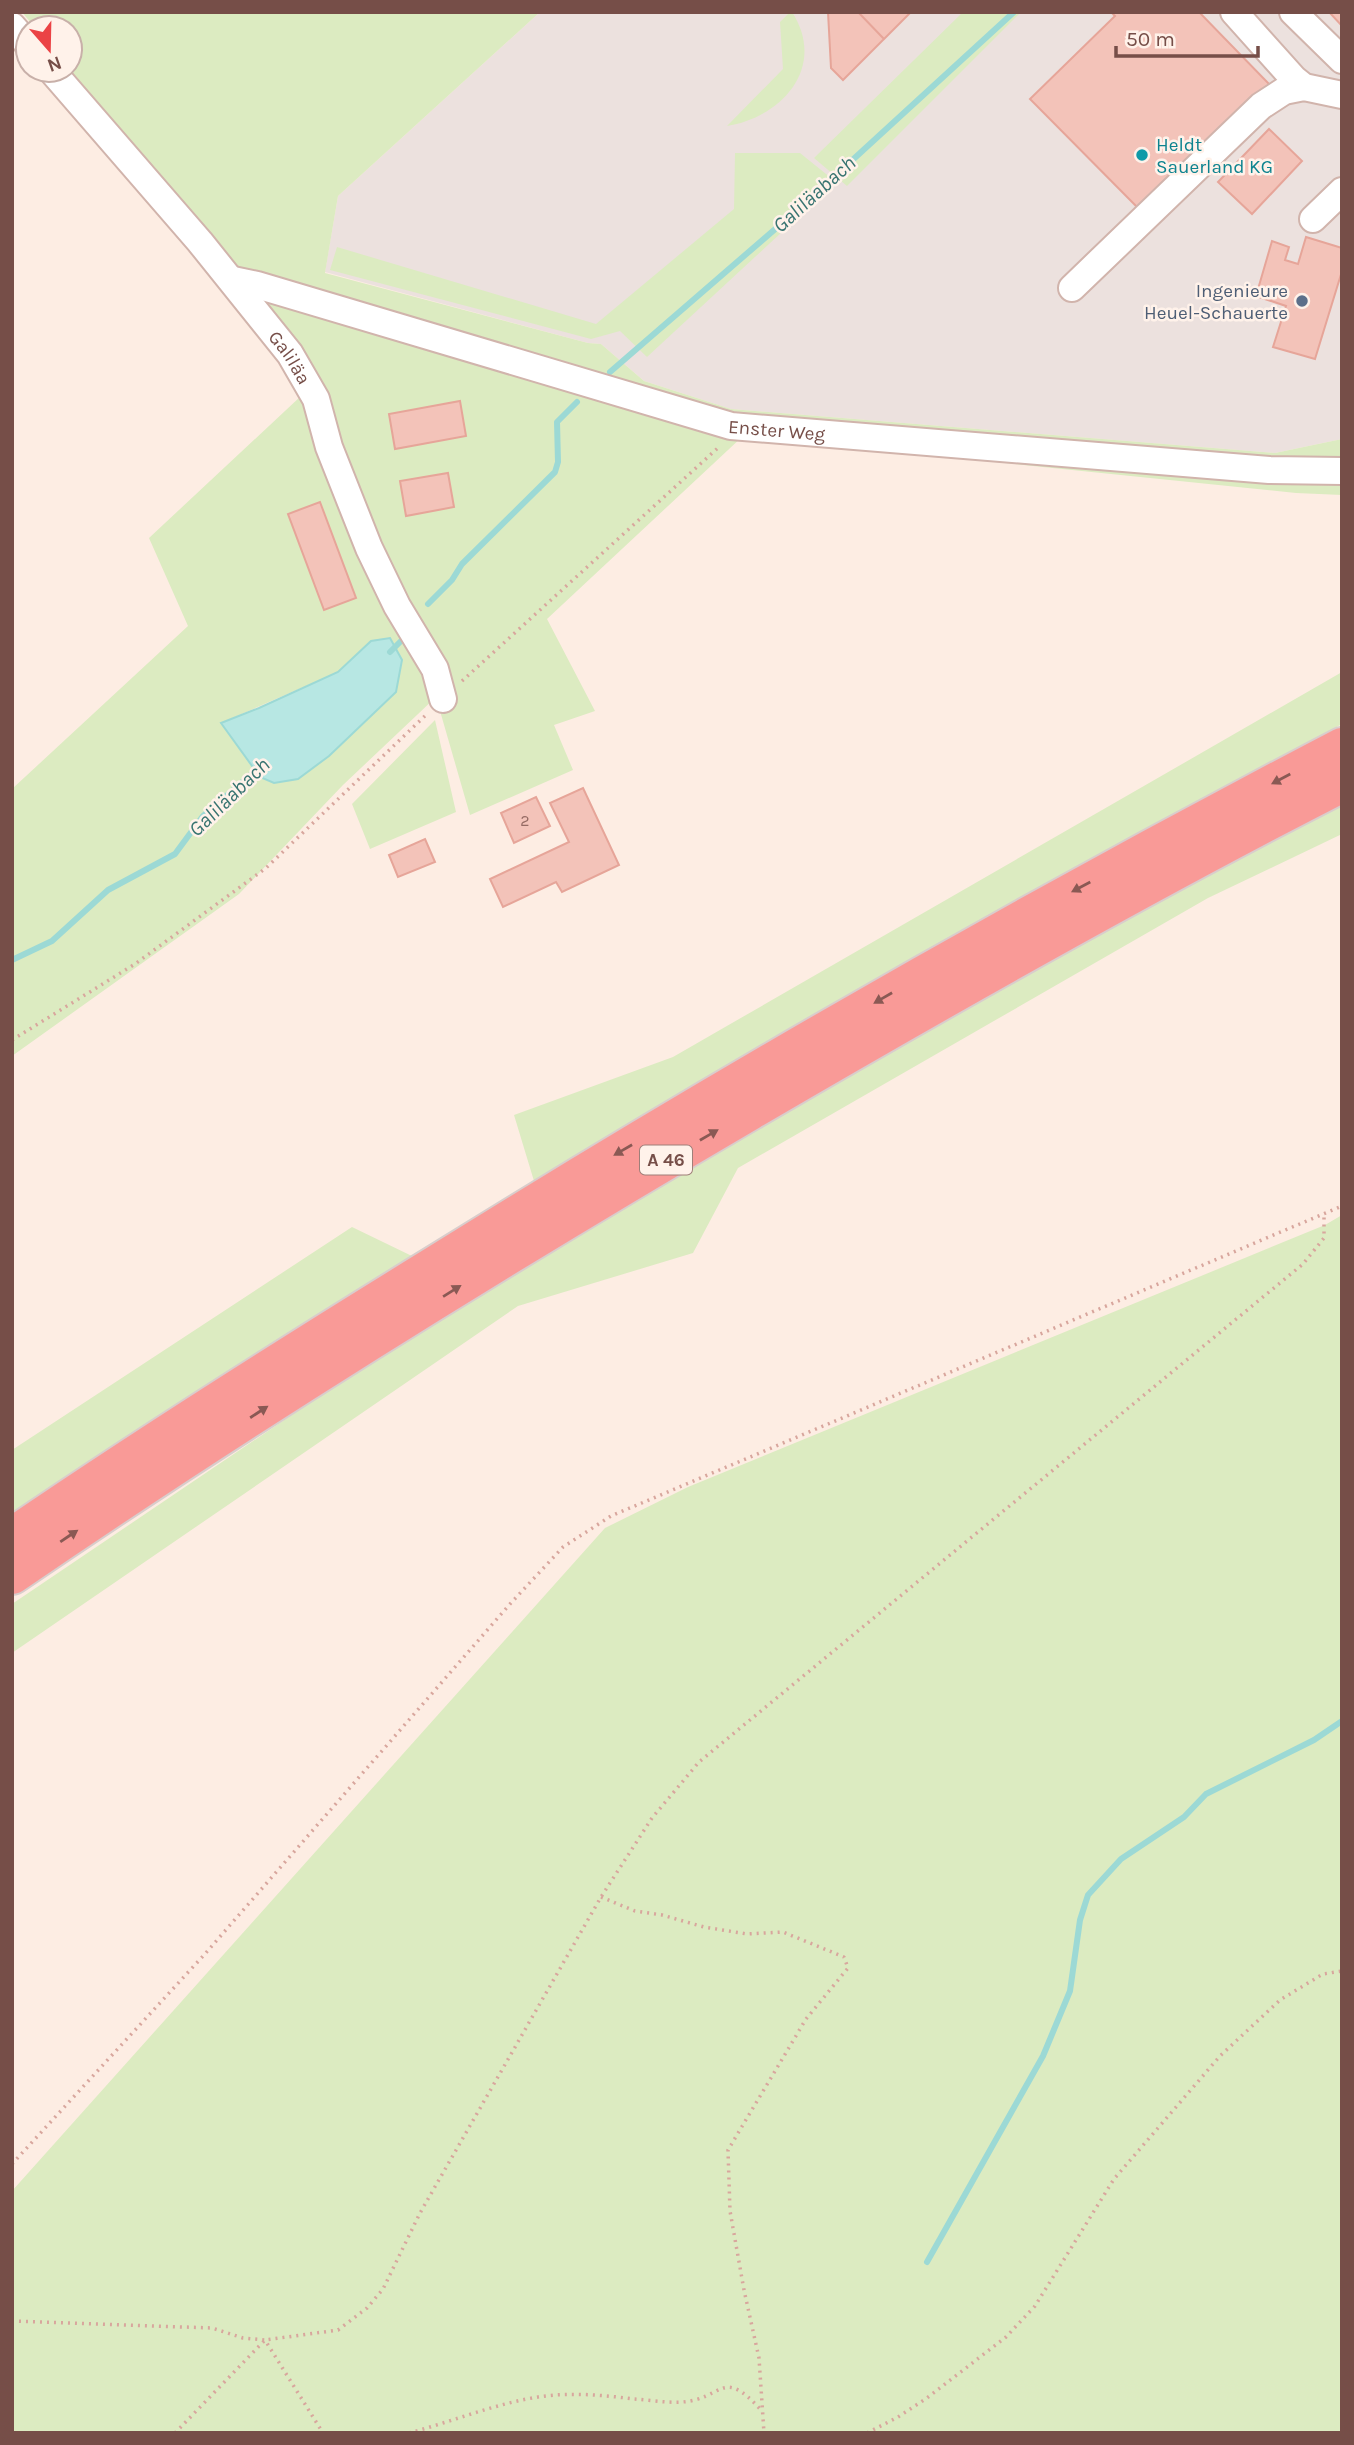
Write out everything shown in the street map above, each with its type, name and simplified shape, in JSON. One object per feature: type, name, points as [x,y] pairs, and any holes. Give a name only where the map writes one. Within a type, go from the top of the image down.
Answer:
[{"type":"highway","name":"A 46","points":[[12,1537],[346,1320],[585,1172],[1030,914],[1342,747]]},
{"type":"highway","name":"A 46","points":[[12,1575],[105,1511],[601,1198],[1047,941],[1342,783]]},
{"type":"street","points":[[1234,12],[1304,87]]},
{"type":"street","points":[[1293,12],[1342,60]]},
{"type":"street","name":"Galiläa","points":[[63,84],[233,280],[290,354],[316,399],[329,447],[369,548],[397,606],[435,669],[443,699]]},
{"type":"street","points":[[1072,288],[1261,106],[1284,91],[1304,87],[1342,95]]},
{"type":"street","points":[[1313,219],[1342,191]]},
{"type":"street","name":"Enster Weg","points":[[233,280],[731,426],[1269,470],[1342,471]]},
{"type":"path","points":[[12,1040],[135,964],[266,868],[443,699],[721,445],[731,426]]},
{"type":"path","points":[[12,2164],[204,1955],[510,1604],[563,1547],[611,1516],[1342,1206]]},
{"type":"path","points":[[12,2321],[212,2328],[243,2338],[265,2340],[338,2330],[367,2308],[383,2289],[420,2213],[601,1897],[652,1818],[699,1762],[1303,1264],[1324,1238],[1324,1214]]},
{"type":"path","points":[[601,1897],[635,1912],[662,1915],[704,1927],[747,1934],[783,1932],[806,1939],[844,1957],[848,1968],[806,2019],[728,2150],[730,2211],[759,2358],[764,2433]]},
{"type":"path","points":[[867,2433],[898,2417],[1006,2337],[1035,2306],[1114,2179],[1220,2056],[1279,2000],[1323,1974],[1342,1971]]},
{"type":"path","points":[[175,2433],[265,2340]]},
{"type":"path","points":[[265,2340],[323,2433]]},
{"type":"path","points":[[409,2433],[539,2397],[597,2395],[682,2402],[731,2387],[744,2392],[762,2411]]},
{"type":"shaded area","points":[[540,12],[1342,12],[1342,439],[1275,453],[731,409],[644,381],[601,344],[588,343],[325,272],[338,196]]},
{"type":"green space","points":[[22,12],[540,12],[338,196],[325,273],[588,343],[601,344],[644,381],[731,409],[1275,453],[1342,439],[1342,495],[1296,493],[743,436],[547,619],[595,711],[554,725],[573,770],[470,815],[436,697],[343,785],[239,894],[12,1056],[12,789],[188,626],[149,538],[301,396],[228,258],[82,84],[84,84],[84,14]],"holes":[[[371,641],[359,727],[329,756],[260,777],[221,723],[338,672]]]},
{"type":"green space","points":[[790,12],[802,32],[804,51],[802,69],[794,86],[766,112],[727,126],[783,69],[780,22]]},
{"type":"green space","points":[[963,12],[1021,12],[847,186],[814,158]]},
{"type":"green space","points":[[735,153],[800,153],[836,182],[647,357],[620,331],[591,339],[330,270],[337,247],[596,324],[734,209]]},
{"type":"green space","points":[[1342,672],[1342,724],[793,1026],[534,1181],[514,1115],[673,1057]]},
{"type":"green space","points":[[435,720],[456,812],[370,849],[352,804]]},
{"type":"green space","points":[[1342,802],[1342,834],[1208,898],[738,1168],[693,1253],[518,1306],[12,1653],[12,1604],[401,1341],[691,1161],[1193,875]]},
{"type":"green space","points":[[1342,1215],[1342,2433],[12,2433],[12,2191],[605,1528],[688,1487],[1325,1225]]},
{"type":"green space","points":[[352,1227],[414,1257],[12,1528],[12,1450]]},
{"type":"water","points":[[390,638],[402,660],[396,692],[329,756],[298,779],[274,783],[260,777],[221,723],[338,672],[371,641]]},
{"type":"building","points":[[828,12],[858,12],[884,39],[843,80],[831,68]]},
{"type":"building","points":[[858,12],[911,12],[884,39]]},
{"type":"building","name":"Heldt Sauerland KG","points":[[1111,12],[1199,12],[1270,85],[1141,211],[1030,99],[1115,16]]},
{"type":"building","points":[[1329,12],[1342,12],[1342,26]]},
{"type":"building","points":[[1269,129],[1302,161],[1252,214],[1218,182]]},
{"type":"building","name":"Ingenieure Heuel-Schauerte","points":[[1306,237],[1342,248],[1342,271],[1315,359],[1273,347],[1286,306],[1256,296],[1272,241],[1289,247],[1285,260],[1298,264]]},
{"type":"building","points":[[460,401],[466,436],[395,449],[389,414]]},
{"type":"building","points":[[448,473],[454,507],[406,516],[400,481]]},
{"type":"building","points":[[320,502],[356,598],[324,610],[288,514]]},
{"type":"building","points":[[583,788],[619,865],[562,892],[556,882],[503,907],[490,879],[569,842],[550,803]]},
{"type":"building","points":[[536,797],[550,826],[514,843],[501,813]]},
{"type":"building","points":[[425,839],[435,862],[398,877],[389,855]]},
{"type":"waterway","name":"Galiläabach","points":[[610,372],[811,198],[1014,12]]},
{"type":"waterway","name":"Galiläabach","points":[[428,604],[452,580],[462,564],[555,472],[558,462],[557,422],[577,402]]},
{"type":"waterway","name":"Galiläabach","points":[[390,652],[402,640]]},
{"type":"waterway","name":"Galiläabach","points":[[12,960],[52,941],[108,890],[175,854],[203,816],[261,766]]},
{"type":"waterway","points":[[927,2262],[1043,2056],[1070,1991],[1080,1920],[1088,1895],[1121,1859],[1184,1817],[1206,1794],[1314,1740],[1342,1721]]},
{"type":"place","name":"Heldt Sauerland KG","points":[[1142,155]]},
{"type":"place","name":"Ingenieure Heuel-Schauerte","points":[[1302,301]]}]
